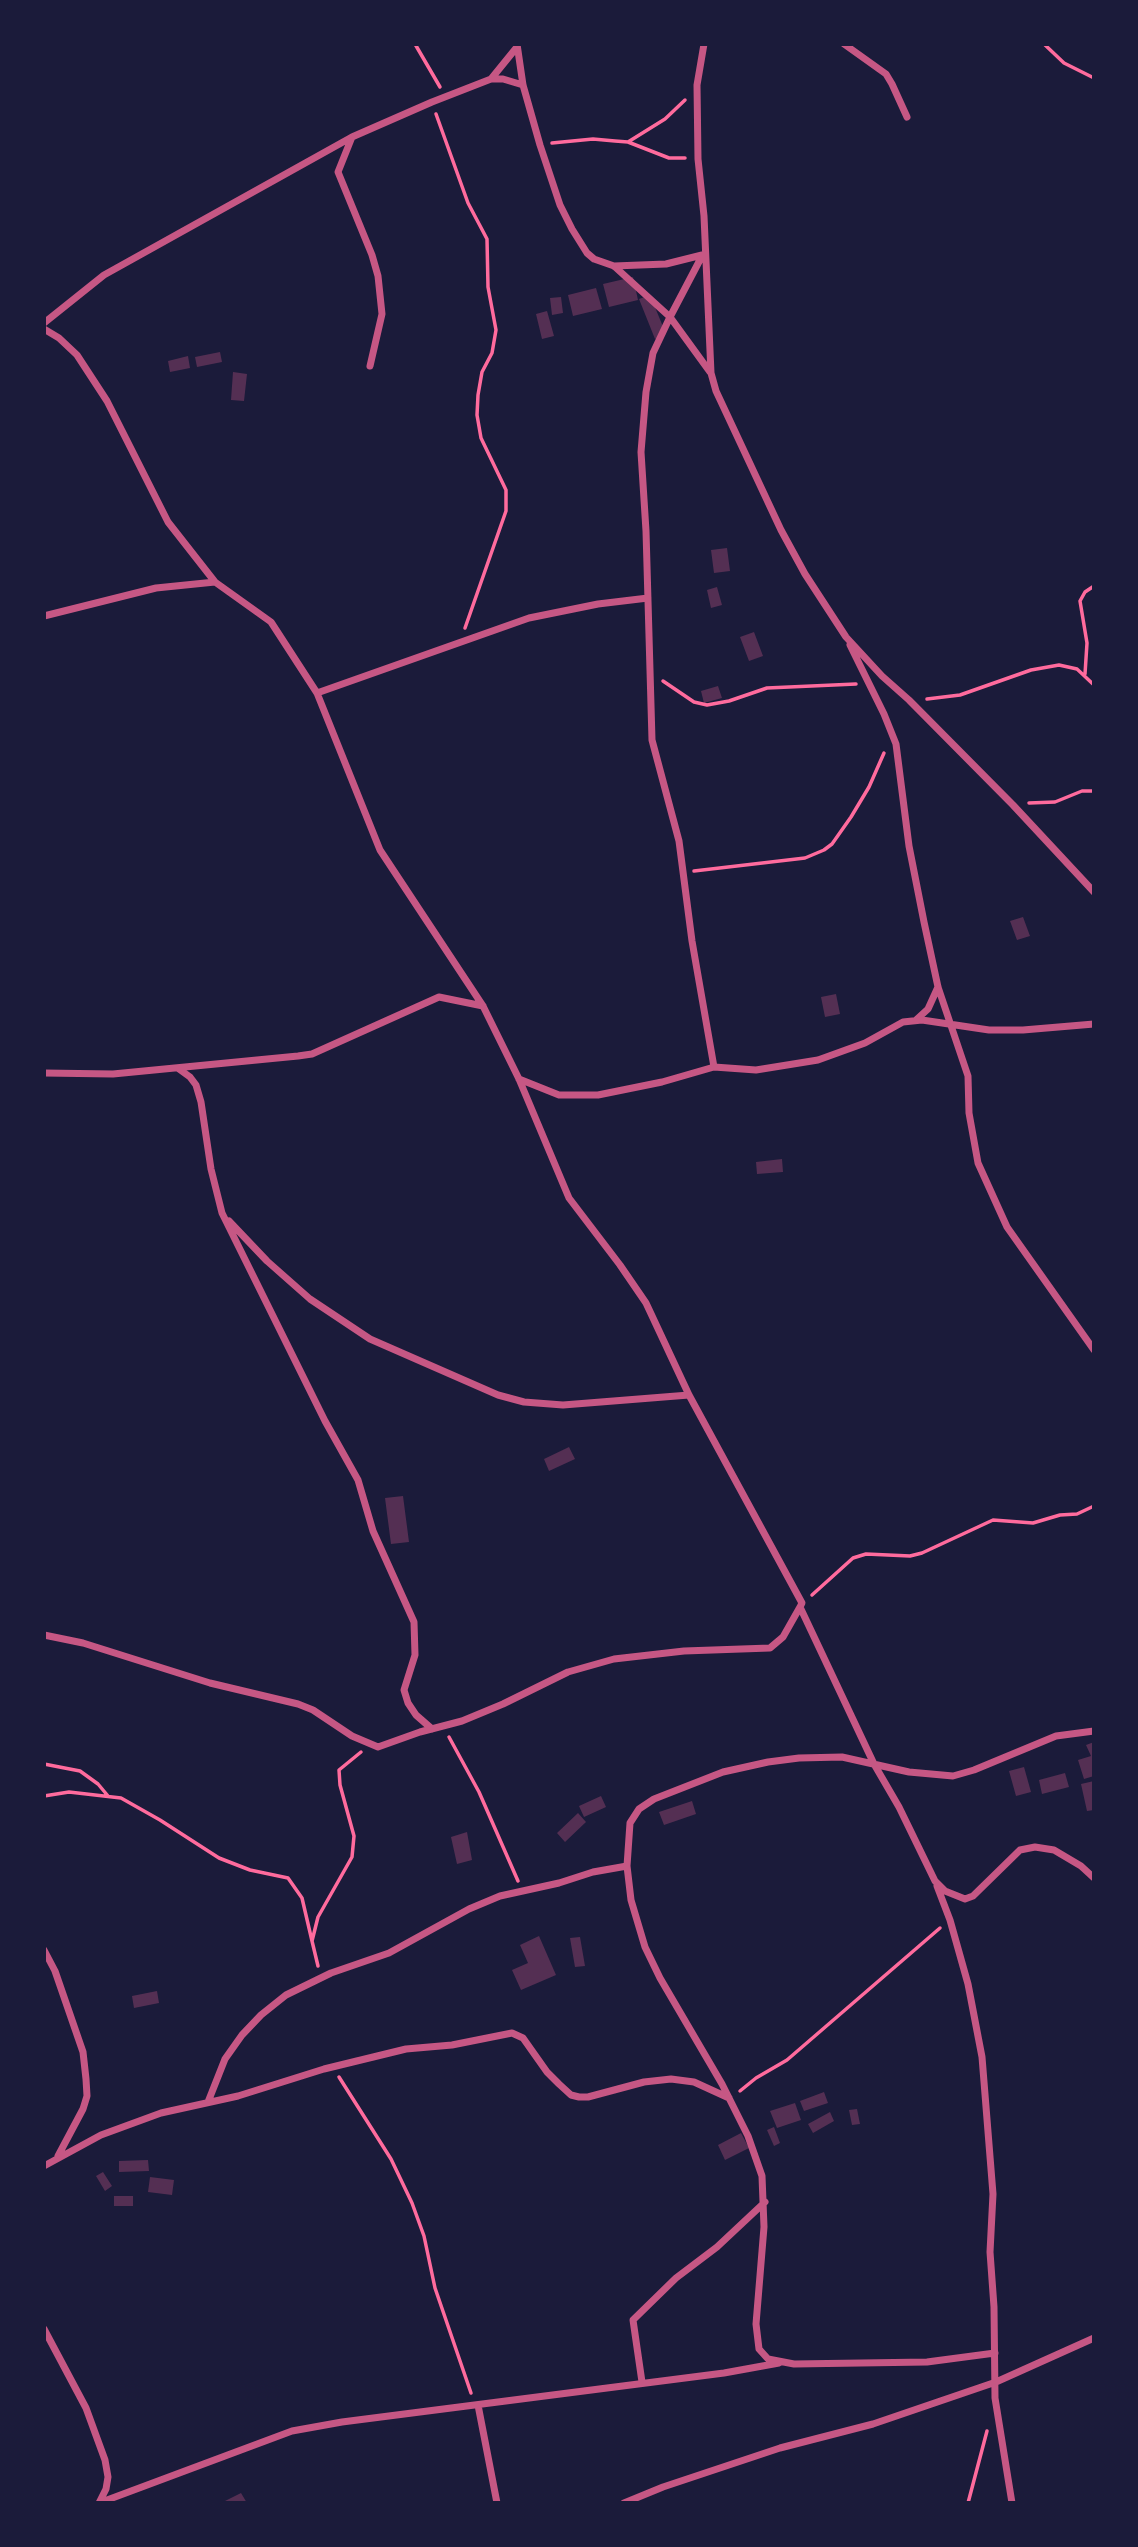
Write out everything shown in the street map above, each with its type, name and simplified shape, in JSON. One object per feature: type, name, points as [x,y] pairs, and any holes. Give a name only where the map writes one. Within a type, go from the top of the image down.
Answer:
[{"type":"street","points":[[704,44],[697,85],[698,159],[710,373],[781,530],[805,574],[846,637],[896,744],[909,846],[938,987],[968,1076],[969,1113],[980,1169],[1013,1237],[1094,1350]]},
{"type":"street","points":[[844,44],[886,75],[908,117]]},
{"type":"street","points":[[491,79],[517,45]]},
{"type":"street","points":[[517,45],[523,85],[560,205],[587,253],[594,259],[614,266],[666,264],[704,252]]},
{"type":"street","points":[[44,323],[104,275],[352,137],[491,79],[503,79],[523,85]]},
{"type":"street","points":[[352,137],[338,172],[378,276],[382,313],[370,366]]},
{"type":"street","points":[[704,252],[653,354],[646,392],[641,452],[652,740],[679,841],[692,941],[714,1067]]},
{"type":"street","points":[[614,266],[670,317],[710,373]]},
{"type":"street","points":[[44,329],[59,338],[77,355],[107,401],[168,522],[215,582],[271,622],[317,693],[380,850],[483,1006],[519,1079],[569,1198],[646,1303],[689,1395],[801,1605],[874,1764],[899,1807],[935,1881],[950,1920],[968,1984],[982,2057],[993,2194],[990,2252],[995,2398],[1012,2503]]},
{"type":"street","points":[[44,616],[156,588],[215,582]]},
{"type":"street","points":[[317,693],[528,618],[648,598]]},
{"type":"street","points":[[846,637],[881,676],[909,700],[1013,805],[1094,892]]},
{"type":"street","points":[[916,1021],[928,1009],[938,987]]},
{"type":"street","points":[[44,1073],[113,1074],[312,1054],[439,996],[483,1006]]},
{"type":"street","points":[[519,1079],[559,1095],[598,1095],[662,1082],[714,1067],[756,1070],[818,1060],[865,1043],[903,1022],[951,1022],[989,1030],[1094,1024]]},
{"type":"street","points":[[179,1069],[193,1081],[201,1102],[211,1169],[222,1213],[325,1422],[358,1479],[373,1531],[414,1622],[415,1655],[404,1690],[416,1715],[432,1729]]},
{"type":"street","points":[[222,1213],[267,1261],[310,1299],[370,1339],[468,1384],[524,1402],[563,1405],[689,1395]]},
{"type":"street","points":[[44,1635],[83,1643],[210,1683],[298,1704],[373,1746],[388,1745],[420,1732],[443,1727],[503,1704],[568,1672],[614,1659],[684,1651],[770,1648],[783,1637],[801,1605]]},
{"type":"street","points":[[779,2363],[768,2358],[759,2349],[756,2324],[765,2202],[762,2176],[748,2136],[730,2100],[645,1947],[631,1900],[627,1866],[630,1823],[639,1809],[686,1785],[723,1772],[799,1758],[842,1757],[909,1772],[953,1776],[1056,1737],[1094,1731]]},
{"type":"street","points":[[935,1881],[945,1891],[965,1899],[973,1896],[1020,1850],[1035,1847],[1054,1850],[1081,1866],[1094,1878]]},
{"type":"street","points":[[208,2102],[225,2059],[242,2035],[286,1995],[323,1977],[379,1958],[468,1909],[522,1889],[627,1866]]},
{"type":"street","points":[[44,1950],[55,1971],[83,2052],[86,2079],[87,2096],[83,2109],[57,2158]]},
{"type":"street","points":[[44,2165],[101,2135],[161,2113],[238,2096],[333,2067],[406,2049],[452,2045],[512,2033],[523,2038],[547,2072],[571,2095],[588,2098],[644,2082],[671,2079],[694,2082],[730,2100]]},
{"type":"street","points":[[642,2382],[633,2320],[765,2202]]},
{"type":"street","points":[[44,2329],[86,2408],[105,2460],[108,2477],[99,2503],[292,2431],[342,2422],[779,2363],[927,2362],[995,2353]]},
{"type":"street","points":[[624,2503],[663,2487],[780,2448],[873,2424],[996,2382],[1094,2338]]},
{"type":"street","points":[[44,2342],[52,2346]]},
{"type":"street","points":[[476,2405],[497,2503]]},
{"type":"path","points":[[415,44],[445,97]]},
{"type":"path","points":[[1044,44],[1064,63],[1094,78]]},
{"type":"path","points":[[628,142],[665,119],[690,93]]},
{"type":"path","points":[[432,102],[468,203],[487,239],[488,287],[496,330],[492,352],[482,372],[477,415],[481,438],[506,490],[506,511],[460,642]]},
{"type":"path","points":[[540,145],[593,139],[628,142],[669,158],[698,159]]},
{"type":"path","points":[[1085,674],[1087,643],[1080,601],[1085,592],[1094,586]]},
{"type":"path","points":[[919,700],[960,695],[1031,670],[1059,665],[1077,669],[1094,685]]},
{"type":"path","points":[[651,671],[694,702],[707,705],[729,702],[766,688],[869,684]]},
{"type":"path","points":[[683,872],[805,858],[824,850],[832,844],[869,787],[892,736]]},
{"type":"path","points":[[1013,805],[1055,802],[1082,791],[1094,791]]},
{"type":"path","points":[[801,1605],[853,1558],[866,1554],[911,1556],[993,1520],[1033,1523],[1060,1515],[1077,1514],[1094,1506]]},
{"type":"path","points":[[443,1727],[479,1792],[522,1889]]},
{"type":"path","points":[[312,1941],[318,1917],[352,1857],[354,1836],[340,1785],[339,1770],[373,1746]]},
{"type":"path","points":[[44,1764],[80,1771],[98,1784],[109,1797]]},
{"type":"path","points":[[44,1796],[69,1792],[121,1798],[219,1858],[250,1870],[288,1878],[302,1898],[315,1959],[323,1977]]},
{"type":"path","points":[[730,2100],[756,2078],[787,2060],[917,1945],[950,1920]]},
{"type":"path","points":[[333,2067],[391,2159],[412,2203],[424,2236],[435,2288],[476,2405]]},
{"type":"path","points":[[968,2503],[988,2424]]},
{"type":"building","points":[[633,277],[638,300],[609,307],[603,284]]},
{"type":"building","points":[[596,288],[602,309],[573,316],[568,295]]},
{"type":"building","points":[[650,295],[666,334],[655,339],[639,299]]},
{"type":"building","points":[[561,297],[563,313],[552,315],[550,298]]},
{"type":"building","points":[[547,311],[554,336],[542,339],[536,314]]},
{"type":"building","points":[[220,352],[222,362],[197,367],[195,357]]},
{"type":"building","points":[[188,356],[190,368],[170,372],[168,361]]},
{"type":"building","points":[[233,372],[247,374],[244,401],[231,400]]},
{"type":"building","points":[[727,548],[730,571],[714,573],[711,550]]},
{"type":"building","points":[[717,587],[722,605],[711,608],[707,590]]},
{"type":"building","points":[[754,632],[763,656],[749,661],[740,637]]},
{"type":"building","points":[[718,686],[722,698],[704,703],[701,691]]},
{"type":"building","points":[[1023,917],[1030,936],[1017,940],[1010,921]]},
{"type":"building","points":[[836,994],[840,1014],[825,1017],[821,997]]},
{"type":"building","points":[[782,1159],[783,1172],[757,1174],[756,1162]]},
{"type":"building","points":[[569,1447],[575,1459],[549,1471],[544,1459]]},
{"type":"building","points":[[403,1496],[409,1542],[391,1544],[385,1498]]},
{"type":"building","points":[[1094,1742],[1094,1776],[1084,1779],[1078,1760],[1091,1756],[1086,1745]]},
{"type":"building","points":[[1024,1767],[1031,1792],[1016,1796],[1009,1771]]},
{"type":"building","points":[[1065,1773],[1069,1787],[1042,1794],[1039,1780]]},
{"type":"building","points":[[1094,1781],[1094,1810],[1087,1811],[1081,1784]]},
{"type":"building","points":[[601,1796],[606,1807],[584,1817],[579,1806]]},
{"type":"building","points":[[692,1801],[696,1814],[664,1825],[659,1812]]},
{"type":"building","points":[[578,1813],[586,1822],[565,1842],[557,1833]]},
{"type":"building","points":[[467,1832],[472,1860],[457,1864],[451,1837]]},
{"type":"building","points":[[539,1936],[556,1975],[521,1990],[512,1970],[528,1963],[520,1945]]},
{"type":"building","points":[[580,1937],[585,1966],[575,1967],[570,1938]]},
{"type":"building","points":[[157,1991],[159,2003],[134,2008],[132,1996]]},
{"type":"building","points":[[824,2092],[828,2103],[804,2111],[800,2101]]},
{"type":"building","points":[[795,2103],[801,2120],[777,2128],[770,2111]]},
{"type":"building","points":[[857,2109],[860,2124],[852,2125],[849,2110]]},
{"type":"building","points":[[830,2112],[834,2121],[813,2133],[808,2124]]},
{"type":"building","points":[[774,2127],[780,2143],[774,2146],[767,2130]]},
{"type":"building","points":[[741,2133],[749,2148],[725,2160],[718,2145]]},
{"type":"building","points":[[148,2160],[149,2171],[119,2172],[119,2161]]},
{"type":"building","points":[[103,2172],[112,2186],[105,2191],[96,2176]]},
{"type":"building","points":[[150,2177],[174,2180],[172,2195],[148,2192]]},
{"type":"building","points":[[114,2196],[133,2196],[133,2206],[114,2206]]},
{"type":"building","points":[[241,2493],[247,2503],[221,2503]]}]
